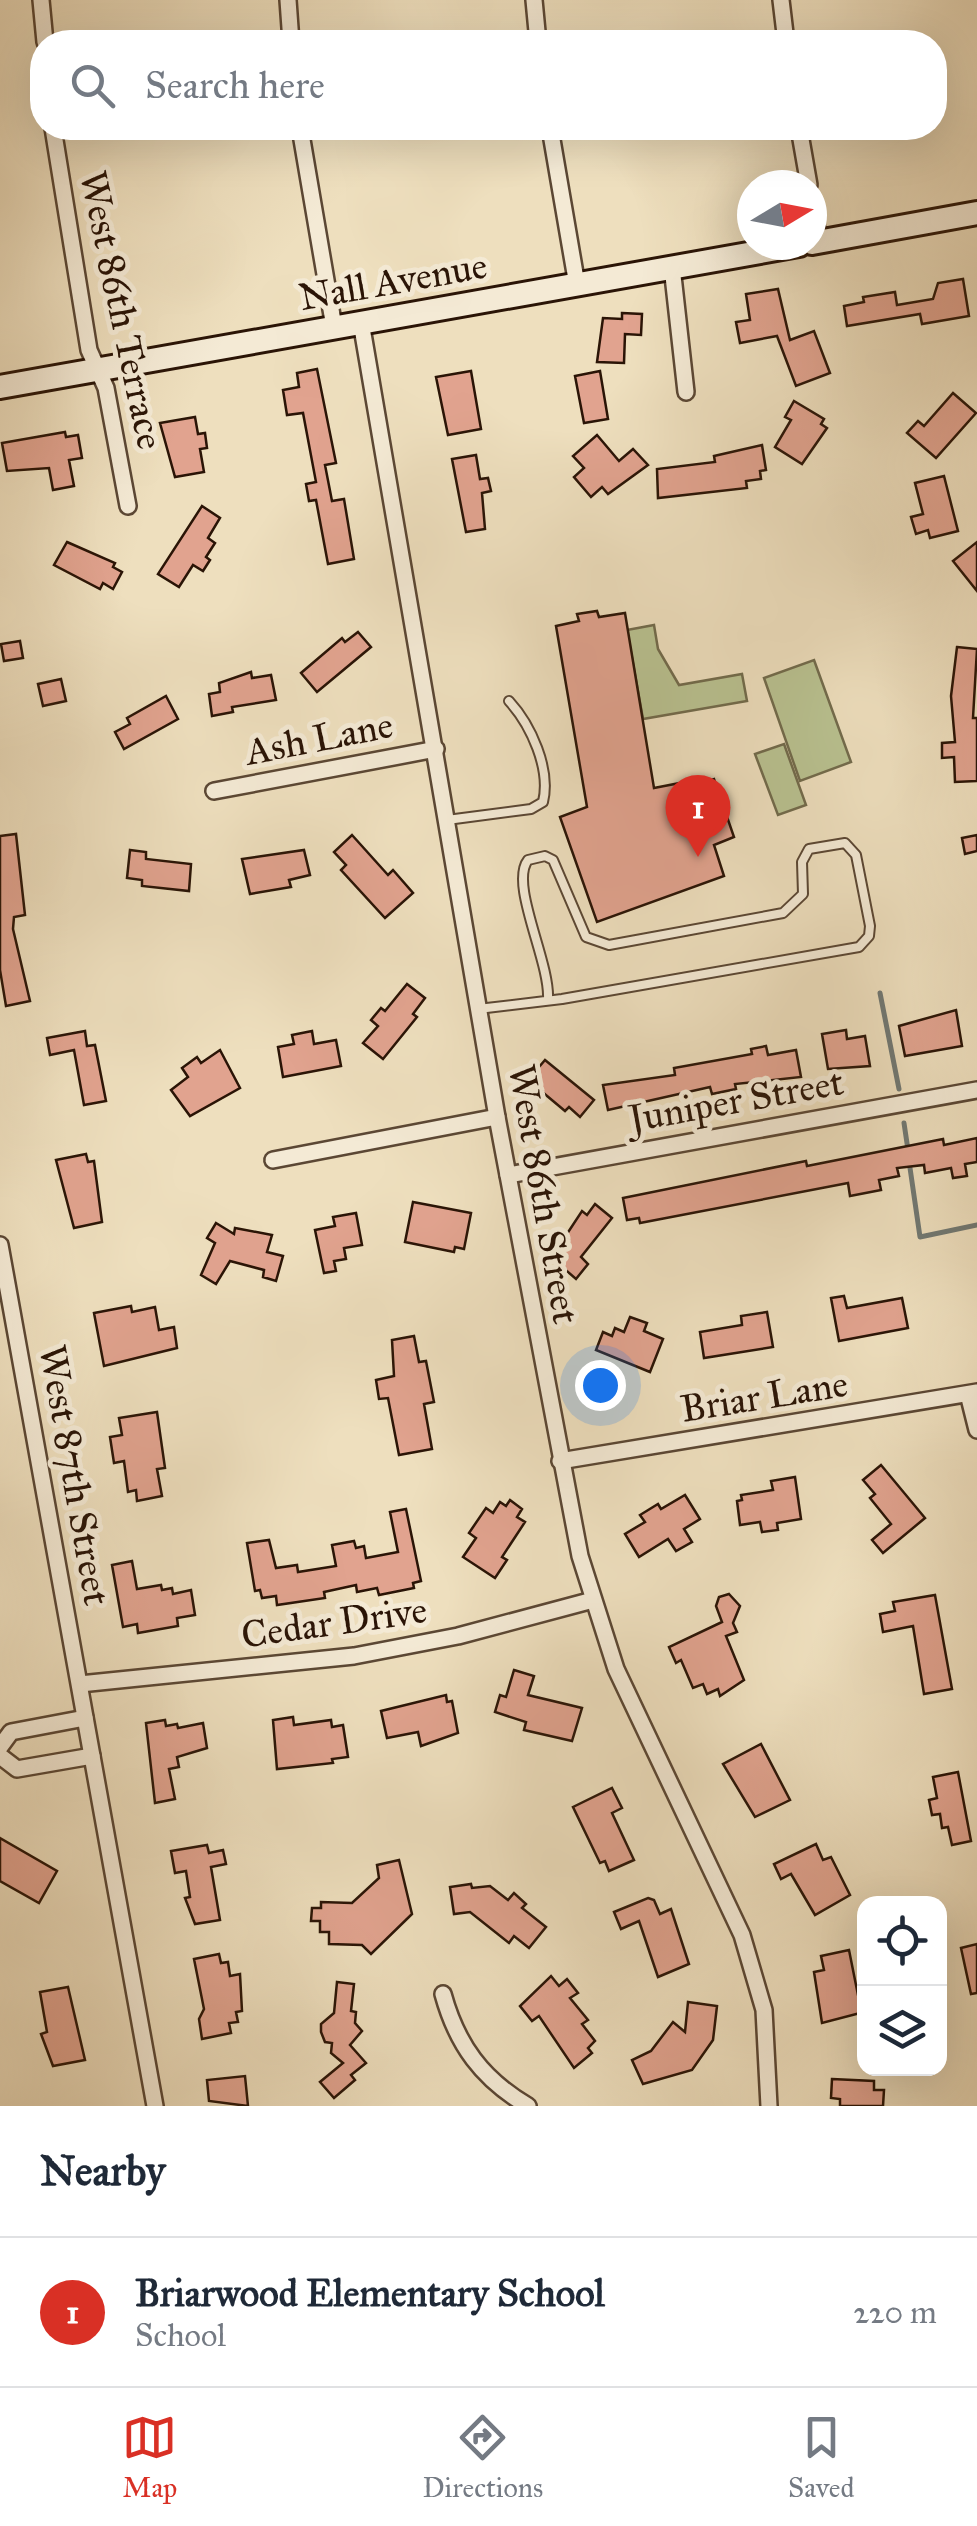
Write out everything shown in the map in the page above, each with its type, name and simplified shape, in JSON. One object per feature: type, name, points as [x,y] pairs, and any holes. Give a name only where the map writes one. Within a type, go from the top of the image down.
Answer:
[{"type":"main road","name":"Nall Avenue","points":[[827,240],[977,213]]},
{"type":"main road","name":"Nall Avenue","points":[[0,387],[737,256]]},
{"type":"street","points":[[41,0],[44,30]]},
{"type":"street","points":[[288,0],[290,30]]},
{"type":"street","points":[[534,0],[537,30]]},
{"type":"street","points":[[781,0],[785,30]]},
{"type":"street","name":"West 86th Terrace","points":[[55,140],[88,344],[106,388],[128,506]]},
{"type":"street","points":[[302,140],[334,327]]},
{"type":"street","points":[[552,140],[577,285]]},
{"type":"street","points":[[801,140],[806,170]]},
{"type":"street","points":[[672,267],[686,392]]},
{"type":"street","name":"West 86th Street","points":[[360,322],[560,1462],[593,1600],[638,1718],[746,1947],[764,2010],[768,2106]]},
{"type":"street","name":"Ash Lane","points":[[214,791],[436,749]]},
{"type":"street","name":"Juniper Street","points":[[508,1175],[977,1090]]},
{"type":"street","points":[[273,1160],[497,1117]]},
{"type":"street","name":"West 87th Street","points":[[0,1244],[155,2106]]},
{"type":"street","points":[[973,1393],[977,1430]]},
{"type":"street","name":"Briar Lane","points":[[560,1462],[973,1393]]},
{"type":"street","name":"Cedar Drive","points":[[80,1684],[354,1656],[458,1636],[593,1600]]},
{"type":"street","points":[[0,1747],[11,1732],[86,1718]]},
{"type":"street","points":[[0,1756],[17,1770],[92,1756]]},
{"type":"street","points":[[443,1994],[452,2027],[480,2070],[528,2106]]},
{"type":"lane","points":[[447,820],[531,809],[543,802],[531,729],[509,702]]},
{"type":"lane","points":[[478,1009],[548,999],[851,950],[865,942],[870,926],[856,855],[846,842],[816,846],[804,854],[803,894],[789,910],[609,945],[586,938],[559,868],[553,860],[536,856],[522,868],[520,885],[548,971],[548,999]]},
{"type":"green space","points":[[654,625],[658,649],[679,685],[742,674],[747,701],[643,719],[627,630]]},
{"type":"green space","points":[[814,660],[851,762],[800,781],[764,678]]},
{"type":"green space","points":[[784,744],[806,805],[778,815],[755,754]]},
{"type":"building","points":[[963,279],[969,316],[922,324],[920,314],[847,326],[844,306],[864,302],[863,297],[895,292],[897,305],[933,299],[938,283]]},
{"type":"building","points":[[778,289],[790,340],[814,331],[830,373],[796,386],[777,336],[740,343],[736,322],[750,320],[746,294]]},
{"type":"building","points":[[622,313],[642,314],[641,335],[625,334],[624,363],[597,362],[603,318],[622,319]]},
{"type":"building","points":[[317,369],[336,463],[325,465],[332,501],[344,499],[354,559],[328,564],[316,500],[309,501],[306,484],[316,482],[303,413],[287,415],[283,390],[299,387],[297,373]]},
{"type":"building","points":[[471,371],[481,429],[448,435],[436,377]]},
{"type":"building","points":[[600,371],[608,419],[584,423],[575,376]]},
{"type":"building","points":[[953,393],[976,413],[936,458],[907,433],[918,421],[924,426]]},
{"type":"building","points":[[794,401],[824,419],[821,424],[827,428],[802,464],[775,447],[791,420],[785,417]]},
{"type":"building","points":[[195,417],[198,434],[205,433],[207,448],[200,449],[204,472],[175,477],[160,423]]},
{"type":"building","points":[[65,432],[66,437],[78,435],[82,458],[69,460],[74,486],[53,490],[49,468],[7,471],[2,443]]},
{"type":"building","points":[[597,435],[619,461],[633,449],[648,465],[608,494],[602,487],[591,497],[574,477],[584,468],[573,456]]},
{"type":"building","points":[[762,445],[766,470],[760,471],[761,479],[746,481],[747,488],[658,498],[657,469],[715,462],[714,456]]},
{"type":"building","points":[[476,455],[480,479],[488,478],[491,491],[482,493],[485,529],[466,532],[452,459]]},
{"type":"building","points":[[944,476],[958,531],[930,538],[928,530],[916,534],[911,517],[923,514],[915,483]]},
{"type":"building","points":[[202,506],[220,518],[208,538],[215,543],[203,571],[193,565],[179,587],[158,574]]},
{"type":"building","points":[[67,542],[115,563],[113,567],[122,572],[113,589],[103,583],[100,589],[54,565]]},
{"type":"building","points":[[977,542],[977,591],[953,561]]},
{"type":"building","points":[[597,611],[599,617],[625,613],[654,788],[685,782],[687,788],[714,779],[734,837],[714,845],[724,876],[597,922],[560,817],[587,807],[556,626],[579,621],[577,614]]},
{"type":"building","points":[[358,632],[371,647],[317,692],[301,673],[342,638],[345,642]]},
{"type":"building","points":[[20,641],[23,658],[4,661],[1,644]]},
{"type":"building","points":[[957,647],[977,649],[973,718],[977,718],[977,781],[955,782],[954,757],[942,758],[942,743],[955,742],[951,696]]},
{"type":"building","points":[[251,672],[252,678],[271,675],[276,700],[232,707],[233,712],[212,716],[209,694],[220,692],[219,683]]},
{"type":"building","points":[[61,679],[66,701],[43,706],[38,684]]},
{"type":"building","points":[[166,696],[178,719],[124,749],[115,732],[130,724],[127,718]]},
{"type":"building","points":[[16,834],[25,915],[14,917],[13,929],[30,1001],[6,1006],[0,970],[0,836]]},
{"type":"building","points":[[352,835],[388,875],[393,870],[413,893],[385,918],[341,870],[346,865],[334,852]]},
{"type":"building","points":[[977,835],[977,851],[965,854],[962,838]]},
{"type":"building","points":[[130,850],[146,852],[146,859],[191,864],[189,891],[142,886],[142,880],[127,878]]},
{"type":"building","points":[[304,850],[310,875],[289,880],[291,887],[250,894],[242,859]]},
{"type":"building","points":[[407,984],[425,998],[413,1014],[417,1017],[383,1059],[363,1043],[378,1026],[371,1020],[381,1008],[385,1011]]},
{"type":"building","points":[[956,1010],[962,1046],[905,1056],[899,1026]]},
{"type":"building","points":[[846,1030],[847,1039],[865,1036],[870,1066],[828,1069],[822,1034]]},
{"type":"building","points":[[85,1031],[87,1046],[95,1045],[106,1101],[84,1105],[74,1050],[50,1055],[47,1038]]},
{"type":"building","points":[[312,1031],[314,1044],[336,1040],[341,1066],[283,1077],[278,1047],[294,1044],[292,1035]]},
{"type":"building","points":[[766,1046],[768,1055],[796,1050],[801,1077],[735,1084],[736,1089],[712,1094],[710,1087],[608,1110],[603,1085],[675,1075],[674,1068],[752,1054],[751,1049]]},
{"type":"building","points":[[220,1050],[240,1088],[190,1116],[171,1090],[188,1077],[182,1068],[197,1057],[201,1063]]},
{"type":"building","points":[[545,1060],[594,1100],[580,1117],[569,1107],[565,1111],[528,1080]]},
{"type":"building","points":[[977,1138],[977,1162],[965,1164],[967,1176],[953,1178],[951,1168],[925,1173],[924,1165],[897,1168],[899,1176],[879,1180],[881,1190],[850,1196],[848,1183],[640,1223],[639,1218],[627,1220],[623,1198],[806,1161],[807,1166],[943,1139],[944,1145]]},
{"type":"building","points":[[86,1154],[88,1162],[94,1161],[102,1222],[74,1228],[56,1160]]},
{"type":"building","points":[[413,1202],[471,1213],[464,1249],[455,1247],[454,1252],[405,1242]]},
{"type":"building","points":[[595,1204],[612,1218],[581,1257],[588,1264],[576,1279],[560,1265],[567,1257],[557,1249],[582,1211],[587,1215]]},
{"type":"building","points":[[356,1213],[362,1245],[344,1248],[346,1259],[334,1261],[336,1271],[324,1273],[315,1230],[335,1226],[333,1217]]},
{"type":"building","points":[[216,1223],[234,1234],[235,1228],[272,1235],[267,1252],[283,1256],[276,1281],[263,1277],[264,1270],[230,1261],[216,1284],[201,1275],[215,1243],[207,1238]]},
{"type":"building","points":[[844,1296],[847,1308],[902,1298],[908,1328],[839,1341],[831,1298]]},
{"type":"building","points":[[131,1306],[132,1312],[155,1307],[159,1330],[174,1327],[177,1348],[104,1366],[94,1313]]},
{"type":"building","points":[[767,1312],[773,1347],[704,1358],[700,1332],[742,1325],[741,1316]]},
{"type":"building","points":[[630,1317],[647,1323],[644,1331],[663,1339],[650,1372],[596,1350],[603,1332],[612,1336],[615,1328],[624,1332]]},
{"type":"building","points":[[414,1336],[419,1362],[426,1361],[434,1402],[424,1404],[432,1449],[399,1455],[388,1398],[379,1399],[376,1380],[394,1376],[392,1340]]},
{"type":"building","points":[[157,1412],[165,1468],[157,1469],[162,1496],[137,1501],[136,1490],[128,1492],[124,1461],[114,1463],[110,1437],[122,1435],[119,1418]]},
{"type":"building","points":[[881,1465],[925,1518],[883,1553],[872,1540],[891,1524],[870,1498],[875,1494],[863,1480]]},
{"type":"building","points":[[795,1477],[801,1519],[777,1523],[778,1530],[762,1532],[760,1522],[740,1525],[737,1501],[742,1500],[741,1495],[773,1490],[771,1481]]},
{"type":"building","points":[[685,1495],[700,1519],[684,1529],[692,1542],[676,1551],[668,1539],[639,1557],[625,1534],[645,1522],[640,1515],[658,1504],[661,1509]]},
{"type":"building","points":[[510,1500],[522,1509],[517,1517],[525,1522],[502,1557],[507,1560],[495,1578],[463,1557],[476,1538],[469,1533],[486,1508],[493,1513],[500,1502],[506,1506]]},
{"type":"building","points":[[406,1509],[421,1581],[413,1583],[414,1588],[379,1595],[377,1588],[357,1592],[356,1585],[324,1592],[325,1598],[277,1605],[276,1596],[262,1598],[260,1590],[255,1591],[247,1543],[269,1540],[276,1568],[297,1565],[298,1572],[336,1566],[332,1545],[354,1541],[356,1548],[364,1546],[366,1558],[398,1552],[390,1512]]},
{"type":"building","points":[[132,1561],[137,1589],[161,1585],[162,1590],[172,1588],[173,1594],[191,1590],[195,1615],[177,1618],[178,1626],[138,1633],[137,1624],[123,1627],[112,1565]]},
{"type":"building","points":[[729,1594],[740,1606],[733,1623],[737,1632],[726,1636],[744,1680],[720,1696],[718,1689],[707,1694],[703,1684],[693,1688],[681,1660],[676,1663],[669,1647],[722,1622],[716,1606],[719,1597]]},
{"type":"building","points":[[935,1595],[952,1689],[924,1694],[913,1626],[883,1632],[880,1614],[895,1611],[893,1602]]},
{"type":"building","points":[[514,1670],[534,1676],[528,1695],[582,1708],[572,1741],[524,1730],[526,1722],[495,1712],[500,1695],[506,1697]]},
{"type":"building","points":[[446,1695],[447,1702],[452,1701],[458,1733],[421,1746],[418,1732],[387,1738],[381,1711]]},
{"type":"building","points":[[293,1717],[294,1725],[331,1720],[332,1727],[343,1725],[348,1757],[332,1759],[333,1763],[277,1769],[273,1720]]},
{"type":"building","points":[[165,1720],[166,1726],[177,1724],[178,1728],[203,1723],[207,1748],[177,1757],[179,1767],[169,1769],[175,1799],[155,1803],[146,1723]]},
{"type":"building","points":[[761,1744],[790,1800],[755,1817],[723,1764]]},
{"type":"building","points":[[958,1772],[971,1841],[952,1845],[948,1827],[942,1828],[940,1814],[932,1815],[929,1800],[937,1798],[933,1777]]},
{"type":"building","points":[[612,1788],[622,1808],[612,1813],[634,1860],[609,1871],[605,1861],[600,1863],[573,1807]]},
{"type":"building","points":[[0,1838],[57,1871],[39,1903],[0,1881]]},
{"type":"building","points":[[816,1844],[823,1860],[831,1857],[850,1895],[815,1915],[791,1874],[781,1879],[774,1864]]},
{"type":"building","points":[[207,1845],[209,1853],[223,1850],[226,1864],[211,1867],[220,1920],[195,1924],[185,1898],[190,1897],[186,1871],[175,1873],[171,1851]]},
{"type":"building","points":[[399,1860],[412,1914],[371,1954],[362,1945],[329,1944],[329,1932],[320,1932],[320,1921],[311,1921],[312,1908],[321,1908],[321,1902],[352,1903],[379,1878],[377,1865]]},
{"type":"building","points":[[471,1884],[472,1888],[490,1886],[508,1900],[514,1893],[526,1904],[522,1908],[546,1927],[529,1948],[514,1936],[509,1943],[470,1912],[454,1914],[450,1887]]},
{"type":"building","points":[[648,1898],[654,1900],[660,1914],[671,1909],[689,1964],[658,1977],[639,1921],[621,1929],[614,1912]]},
{"type":"building","points":[[977,1944],[977,1993],[971,1994],[961,1948]]},
{"type":"building","points":[[849,1950],[857,2014],[822,2023],[814,1972],[824,1970],[821,1956]]},
{"type":"building","points":[[219,1954],[221,1963],[228,1962],[230,1976],[240,1974],[242,2011],[236,2012],[238,2022],[229,2023],[231,2033],[202,2039],[199,2019],[204,2009],[194,1959]]},
{"type":"building","points":[[551,1976],[559,1986],[567,1979],[578,1993],[570,1998],[588,2020],[582,2024],[595,2041],[588,2048],[592,2053],[574,2068],[539,2016],[532,2021],[520,2006]]},
{"type":"building","points":[[337,1982],[354,1984],[351,2011],[356,2012],[355,2023],[362,2031],[350,2045],[366,2063],[351,2075],[355,2080],[334,2098],[320,2082],[343,2063],[331,2053],[332,2043],[325,2042],[321,2024],[334,2013]]},
{"type":"building","points":[[68,1987],[85,2060],[53,2066],[41,2034],[47,2032],[40,1992]]},
{"type":"building","points":[[688,2002],[717,2006],[713,2040],[692,2070],[643,2084],[632,2060],[651,2051],[673,2022],[685,2032]]},
{"type":"building","points":[[245,2076],[248,2106],[209,2101],[207,2080]]},
{"type":"building","points":[[832,2079],[874,2081],[874,2090],[884,2090],[883,2106],[840,2106],[840,2099],[831,2098]]},
{"type":"waterway","points":[[880,993],[899,1089]]},
{"type":"waterway","points":[[904,1123],[908,1150]]},
{"type":"waterway","points":[[909,1161],[920,1237],[977,1225]]},
{"type":"place","name":"Briarwood Elementary School","points":[[698,857]]}]
